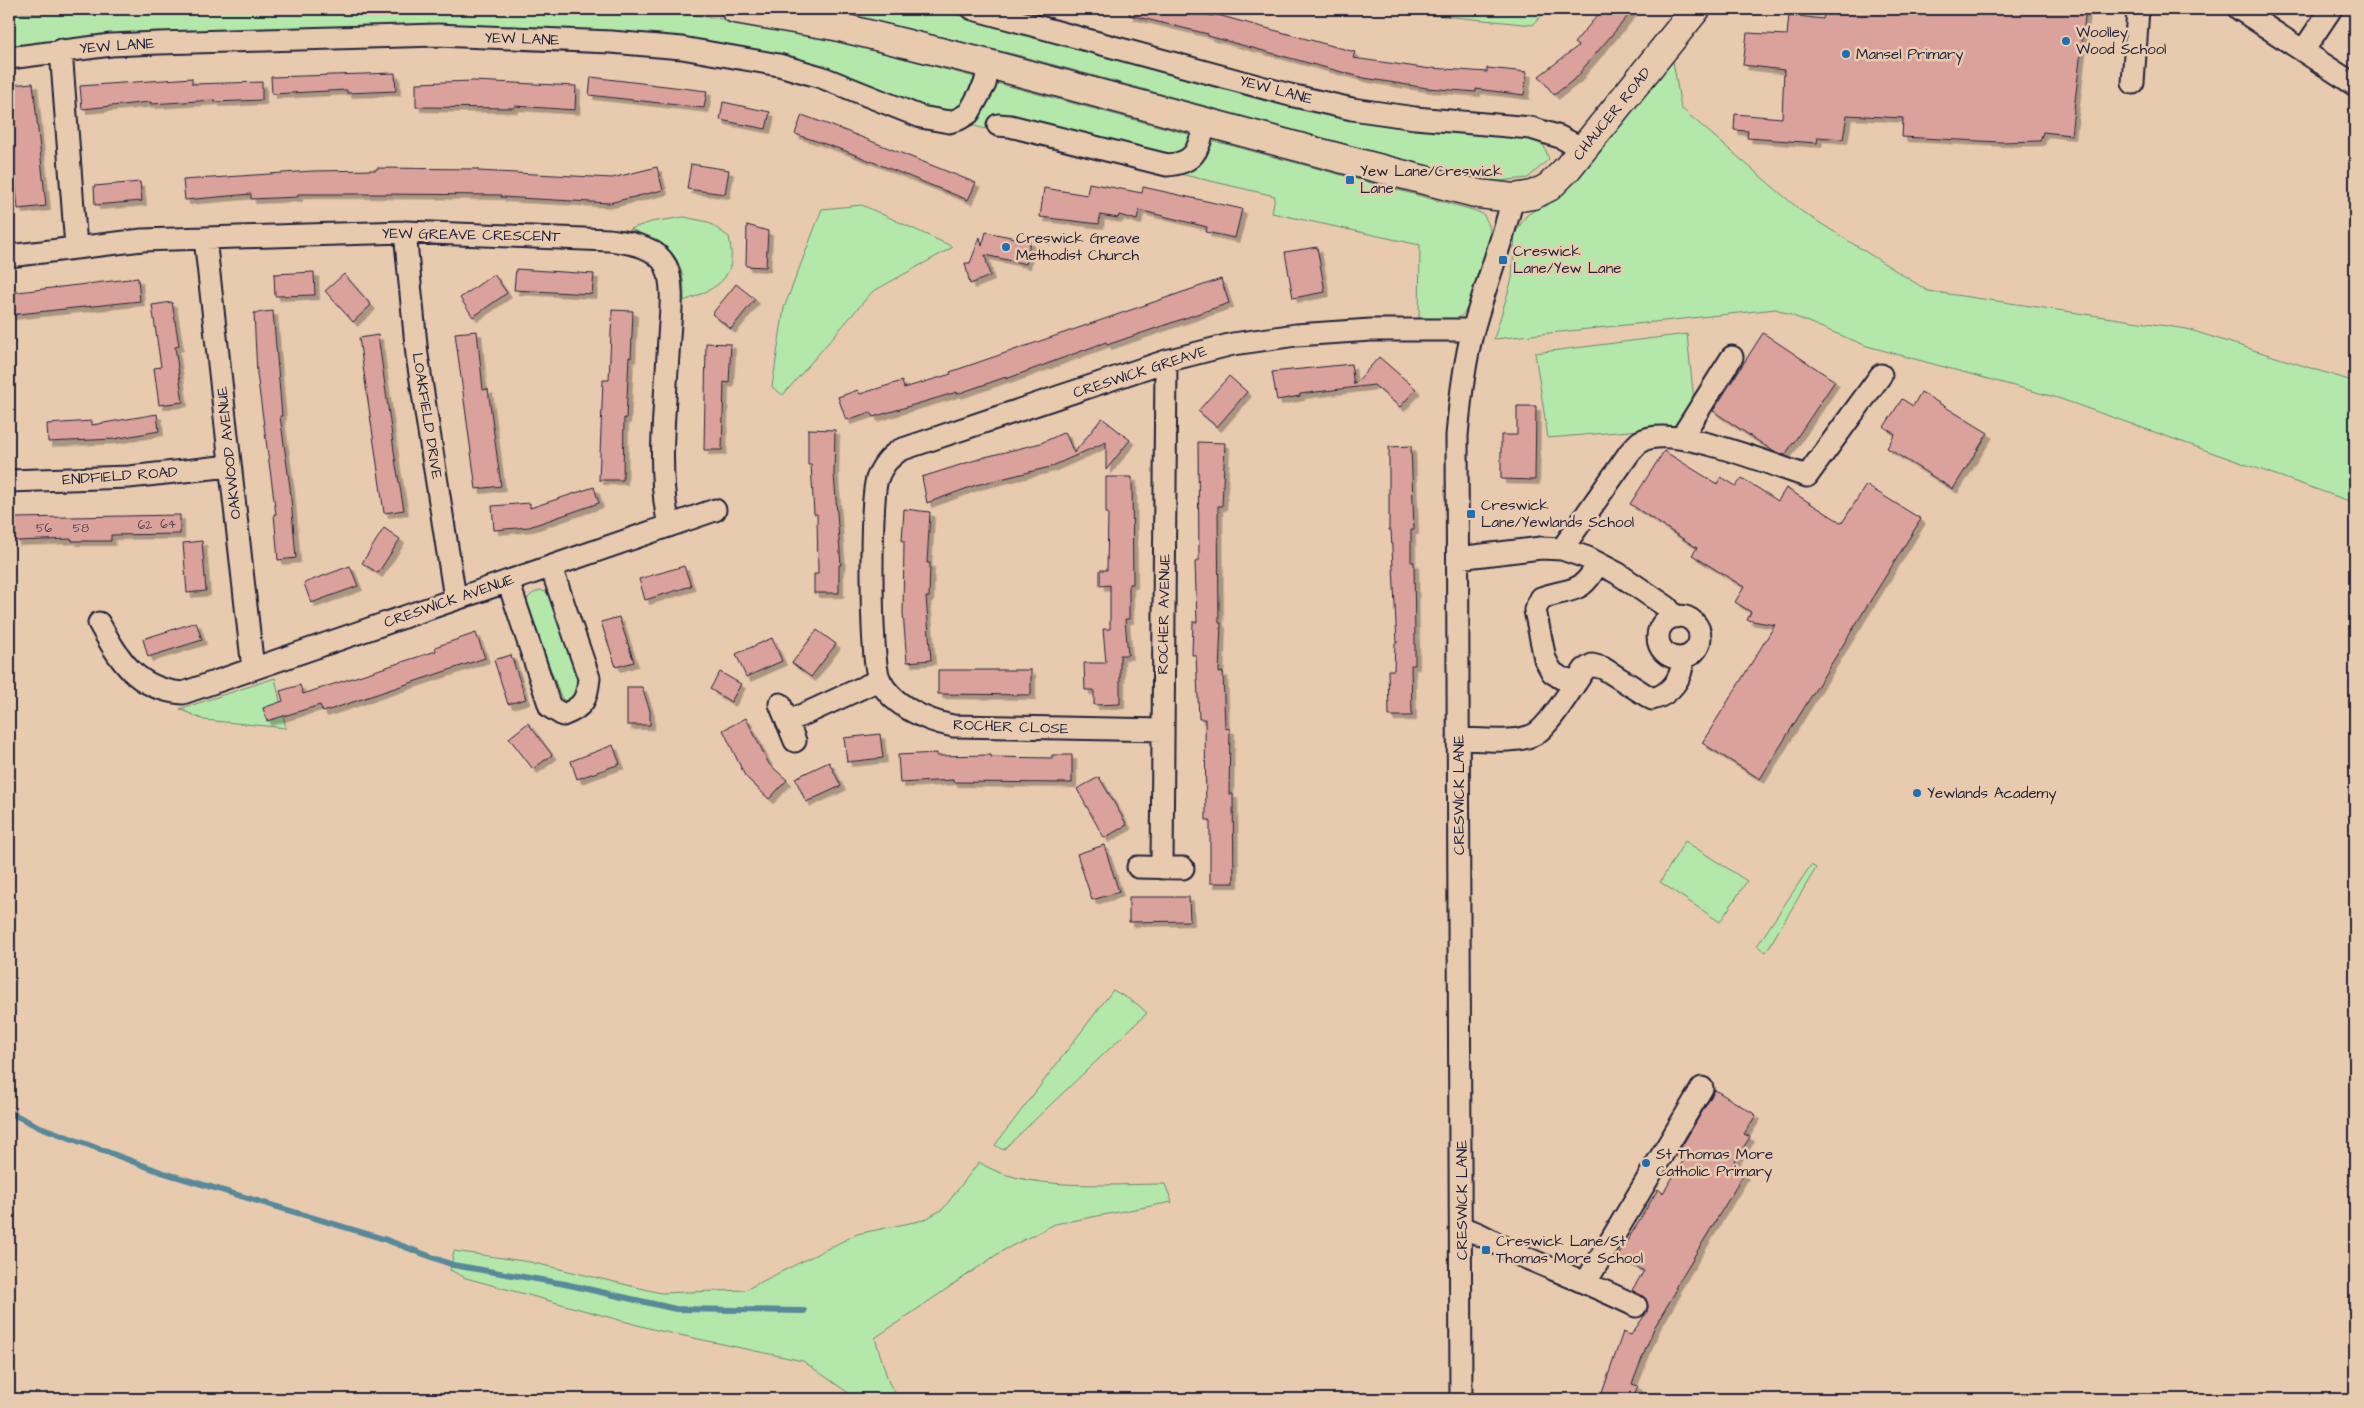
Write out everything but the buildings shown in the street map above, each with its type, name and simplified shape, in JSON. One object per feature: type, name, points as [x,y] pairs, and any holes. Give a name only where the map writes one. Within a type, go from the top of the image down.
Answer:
[{"type":"main road","points":[[735,9],[835,26],[989,64],[1479,194],[1513,198]]},
{"type":"main road","name":"CHAUCER ROAD","points":[[1513,198],[1533,195],[1549,187],[1583,150],[1696,9]]},
{"type":"street","name":"YEW LANE","points":[[973,9],[1290,95],[1352,109],[1415,118],[1531,128],[1560,137],[1583,150]]},
{"type":"street","points":[[2133,83],[2138,9]]},
{"type":"street","points":[[2239,9],[2355,86]]},
{"type":"street","points":[[2303,51],[2331,9]]},
{"type":"street","name":"YEW LANE","points":[[9,58],[61,50],[159,43],[437,35],[611,42],[682,48],[780,65],[821,78],[922,117],[948,122],[969,114],[985,84],[989,64]]},
{"type":"street","points":[[61,50],[76,247]]},
{"type":"street","points":[[998,125],[1010,126],[1167,165],[1179,164],[1190,159],[1196,151],[1206,121]]},
{"type":"street","name":"CRESWICK LANE","points":[[1462,1399],[1458,436],[1461,396],[1473,330],[1502,242],[1513,198]]},
{"type":"street","name":"YEW GREAVE CRESCENT","points":[[9,256],[142,240],[405,232],[609,240],[629,242],[647,248],[666,266],[671,297],[662,483],[669,526]]},
{"type":"street","name":"LOAKFIELD DRIVE","points":[[405,232],[417,354],[455,598]]},
{"type":"street","name":"OAKWOOD AVENUE","points":[[205,238],[253,669]]},
{"type":"street","name":"CRESWICK GREAVE","points":[[879,680],[873,648],[874,496],[882,467],[889,458],[900,450],[1166,361],[1233,344],[1296,335],[1371,330],[1473,330]]},
{"type":"street","points":[[1682,438],[1732,357]]},
{"type":"street","name":"ROCHER AVENUE","points":[[1162,868],[1166,361]]},
{"type":"street","points":[[1562,549],[1636,446],[1642,441],[1669,437],[1697,441],[1807,476],[1881,375]]},
{"type":"street","name":"ENDFIELD ROAD","points":[[9,481],[129,477],[230,466]]},
{"type":"street","name":"CRESWICK AVENUE","points":[[100,622],[116,654],[138,678],[169,692],[183,693],[714,510]]},
{"type":"street","points":[[1458,558],[1541,548],[1562,549],[1617,573],[1667,607],[1675,617]]},
{"type":"street","points":[[1577,681],[1561,678],[1552,672],[1545,659],[1535,610],[1541,598],[1558,592],[1578,589],[1589,580],[1598,564]]},
{"type":"street","points":[[508,581],[550,707],[563,715],[577,710],[588,695],[589,678],[551,567]]},
{"type":"street","points":[[1675,617],[1683,617],[1692,621],[1697,626],[1700,636],[1695,651],[1682,658],[1668,655],[1662,650],[1658,641],[1660,628],[1665,622],[1675,617]]},
{"type":"street","points":[[1458,738],[1515,739],[1535,734],[1544,726],[1585,669],[1592,665],[1603,668],[1652,699],[1662,697],[1670,690],[1683,669],[1682,658]]},
{"type":"street","points":[[787,722],[879,680]]},
{"type":"street","name":"ROCHER CLOSE","points":[[879,680],[894,697],[916,715],[934,722],[953,726],[1163,730]]},
{"type":"street","points":[[1138,867],[1184,868]]},
{"type":"street","points":[[1586,1282],[1702,1088]]},
{"type":"street","points":[[1461,1229],[1474,1232],[1515,1254],[1586,1282],[1636,1306]]},
{"type":"green space","points":[[220,9],[607,9],[673,12],[750,23],[862,47],[1473,210],[1483,214],[1489,225],[1490,240],[1488,251],[1476,290],[1461,316],[1457,319],[1446,321],[1419,319],[1420,245],[1272,213],[1275,196],[978,127],[911,102],[647,37],[9,51],[9,14]]},
{"type":"green space","points":[[823,9],[928,9],[1533,137],[1544,146],[1549,159],[1528,178],[1500,181],[1471,178],[1021,56]]},
{"type":"green space","points":[[1406,9],[1547,9],[1533,25],[1424,14]]},
{"type":"green space","points":[[1672,55],[1681,108],[1801,211],[1928,291],[2187,329],[2355,382],[2355,503],[2058,398],[1867,346],[1776,309],[1494,339],[1512,279],[1515,233],[1526,216],[1559,193]]},
{"type":"green space","points":[[862,205],[953,247],[872,292],[783,395],[772,387],[784,308],[822,209]]},
{"type":"green space","points":[[684,217],[708,222],[729,237],[731,263],[723,280],[716,286],[684,301],[682,273],[673,254],[656,241],[630,229],[651,222]]},
{"type":"green space","points":[[1687,334],[1694,402],[1675,427],[1548,438],[1535,353]]},
{"type":"green space","points":[[540,590],[548,593],[554,602],[585,689],[570,703],[562,699],[527,607],[527,599]]},
{"type":"green space","points":[[275,678],[286,728],[204,720],[180,709]]},
{"type":"green space","points":[[1685,841],[1747,881],[1720,922],[1660,882]]},
{"type":"green space","points":[[1811,865],[1816,868],[1766,952],[1757,946]]},
{"type":"green space","points":[[1113,990],[1137,1004],[1147,1013],[1003,1150],[995,1145]]},
{"type":"green space","points":[[979,1162],[997,1172],[1043,1182],[1095,1185],[1165,1184],[1172,1202],[1055,1224],[1002,1251],[875,1338],[889,1383],[899,1399],[857,1399],[803,1361],[656,1330],[466,1278],[450,1270],[454,1251],[530,1262],[661,1293],[745,1290],[857,1234],[924,1220],[943,1209]]},
{"type":"waterway","points":[[9,1112],[35,1125],[161,1172],[384,1239],[453,1265],[565,1284],[676,1309],[804,1311]]},
{"type":"place","name":"Woolley Wood School","points":[[2066,41]]},
{"type":"place","name":"Mansel Primary","points":[[1846,54]]},
{"type":"place","name":"Yew Lane/Creswick Lane","points":[[1350,180]]},
{"type":"place","name":"Creswick Greave Methodist Church","points":[[1006,247]]},
{"type":"place","name":"Creswick Lane/Yew Lane","points":[[1503,260]]},
{"type":"place","name":"Creswick Lane/Yewlands School","points":[[1471,514]]},
{"type":"place","name":"Yewlands Academy","points":[[1917,793]]},
{"type":"place","name":"St Thomas More Catholic Primary","points":[[1646,1163]]},
{"type":"place","name":"Creswick Lane/St Thomas More School","points":[[1486,1250]]}]
